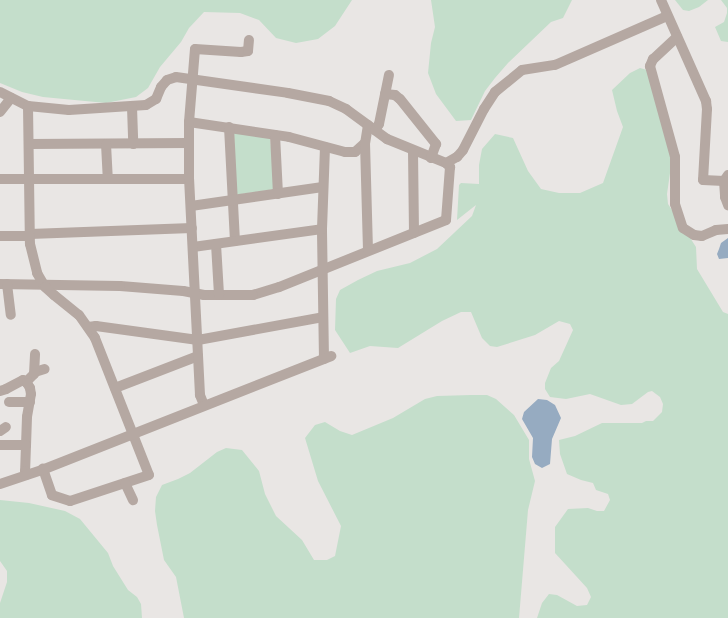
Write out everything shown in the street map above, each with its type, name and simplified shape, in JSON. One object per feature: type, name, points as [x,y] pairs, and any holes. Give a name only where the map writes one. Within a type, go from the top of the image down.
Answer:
[{"type":"street","points":[[661,0],[676,37],[706,101],[707,109],[703,180],[726,178],[725,197],[728,205]]},
{"type":"street","points":[[446,163],[456,157],[463,150],[484,109],[495,92],[522,70],[555,66],[667,16]]},
{"type":"street","points":[[676,37],[653,58],[650,66],[675,157],[675,204],[683,228],[694,236],[702,236],[716,230],[728,229]]},
{"type":"street","points":[[204,405],[200,395],[189,179],[188,143],[194,49],[241,52],[248,51],[249,40]]},
{"type":"street","points":[[368,250],[366,143],[371,128],[379,124],[389,75]]},
{"type":"street","points":[[0,92],[28,106],[69,110],[146,105],[156,98],[166,80],[176,77],[329,101],[346,109],[388,139],[413,151],[446,163],[450,167],[446,220],[368,250],[279,287],[253,294],[219,295],[120,286],[4,284],[11,315]]},
{"type":"street","points":[[385,94],[395,95],[400,99],[436,144],[431,158]]},
{"type":"street","points":[[0,112],[11,98]]},
{"type":"street","points":[[28,106],[30,233],[34,266],[44,285],[54,295],[77,312],[88,327],[116,388],[149,475],[70,501],[52,495],[43,469]]},
{"type":"street","points":[[132,106],[133,144]]},
{"type":"street","points":[[189,122],[275,135],[325,147],[354,152],[366,143]]},
{"type":"street","points":[[229,128],[235,241]]},
{"type":"street","points":[[275,135],[278,194]]},
{"type":"street","points":[[29,144],[188,143]]},
{"type":"street","points":[[106,144],[108,179]]},
{"type":"street","points":[[0,484],[43,469],[327,358],[323,317],[322,269],[325,147]]},
{"type":"street","points":[[413,151],[414,233]]},
{"type":"street","points":[[0,180],[189,179]]},
{"type":"street","points":[[190,206],[323,187]]},
{"type":"street","points":[[0,236],[30,233],[192,228]]},
{"type":"street","points":[[0,229],[30,233]]},
{"type":"street","points":[[193,247],[322,229]]},
{"type":"street","points":[[216,244],[219,295]]},
{"type":"street","points":[[88,327],[96,326],[198,340],[323,317]]},
{"type":"street","points":[[35,354],[35,372]]},
{"type":"street","points":[[116,388],[198,356]]},
{"type":"street","points":[[26,382],[35,372],[45,369]]},
{"type":"street","points":[[0,391],[22,380],[26,382]]},
{"type":"street","points":[[26,382],[31,394],[26,445],[26,475]]},
{"type":"street","points":[[9,402],[30,402]]},
{"type":"street","points":[[0,445],[26,445]]},
{"type":"street","points":[[125,483],[133,500]]},
{"type":"green space","points":[[0,0],[352,0],[335,26],[318,39],[296,43],[276,38],[259,20],[240,13],[204,12],[189,28],[181,42],[160,67],[148,88],[136,97],[106,103],[43,97],[22,92],[0,83]]},
{"type":"green space","points":[[431,0],[572,0],[563,18],[551,22],[508,63],[495,78],[485,91],[471,120],[456,121],[436,94],[428,73],[431,43],[435,27]]},
{"type":"green space","points":[[675,0],[708,0],[699,7],[689,11],[683,10]]},
{"type":"green space","points":[[721,0],[728,0],[728,42],[721,41],[715,27],[724,22],[727,13],[727,8]]},
{"type":"green space","points":[[640,68],[647,70],[672,159],[667,194],[668,204],[696,247],[697,269],[723,312],[728,314],[728,618],[537,618],[542,603],[549,594],[557,595],[577,606],[587,605],[591,597],[587,588],[555,553],[555,527],[568,509],[588,508],[597,511],[604,511],[610,500],[608,494],[596,490],[593,483],[567,474],[560,454],[559,440],[575,436],[602,423],[642,423],[646,421],[653,421],[662,412],[663,404],[660,397],[652,391],[648,392],[632,404],[621,405],[590,394],[566,399],[550,397],[545,389],[545,383],[551,368],[559,361],[573,330],[570,324],[559,321],[535,335],[497,347],[490,346],[482,338],[471,312],[461,312],[442,321],[398,348],[370,346],[350,353],[335,330],[336,299],[340,290],[358,280],[377,271],[410,263],[437,249],[472,216],[476,205],[457,220],[459,185],[461,183],[479,184],[479,165],[482,149],[495,134],[513,138],[528,171],[541,189],[559,193],[580,193],[603,183],[623,127],[612,90],[630,73]]},
{"type":"green space","points":[[234,132],[270,138],[275,189],[235,195]]},
{"type":"green space","points":[[487,395],[496,399],[514,415],[529,440],[529,459],[535,481],[528,510],[519,618],[184,618],[176,577],[164,560],[157,525],[155,511],[156,497],[162,485],[190,473],[217,452],[226,448],[242,450],[259,471],[265,494],[276,516],[302,540],[314,560],[327,560],[335,556],[341,526],[318,481],[305,438],[315,425],[325,422],[340,431],[352,435],[393,418],[425,399],[437,396]]},
{"type":"green space","points":[[0,500],[29,503],[65,511],[80,519],[108,553],[113,566],[128,590],[137,597],[141,604],[142,618],[0,618],[0,603],[7,582],[7,571],[0,561]]},
{"type":"water","points":[[728,238],[728,258],[719,259],[717,254],[721,243]]},
{"type":"water","points":[[538,399],[547,400],[555,405],[561,418],[552,439],[550,464],[542,468],[535,464],[532,457],[533,438],[522,419],[524,412]]}]
